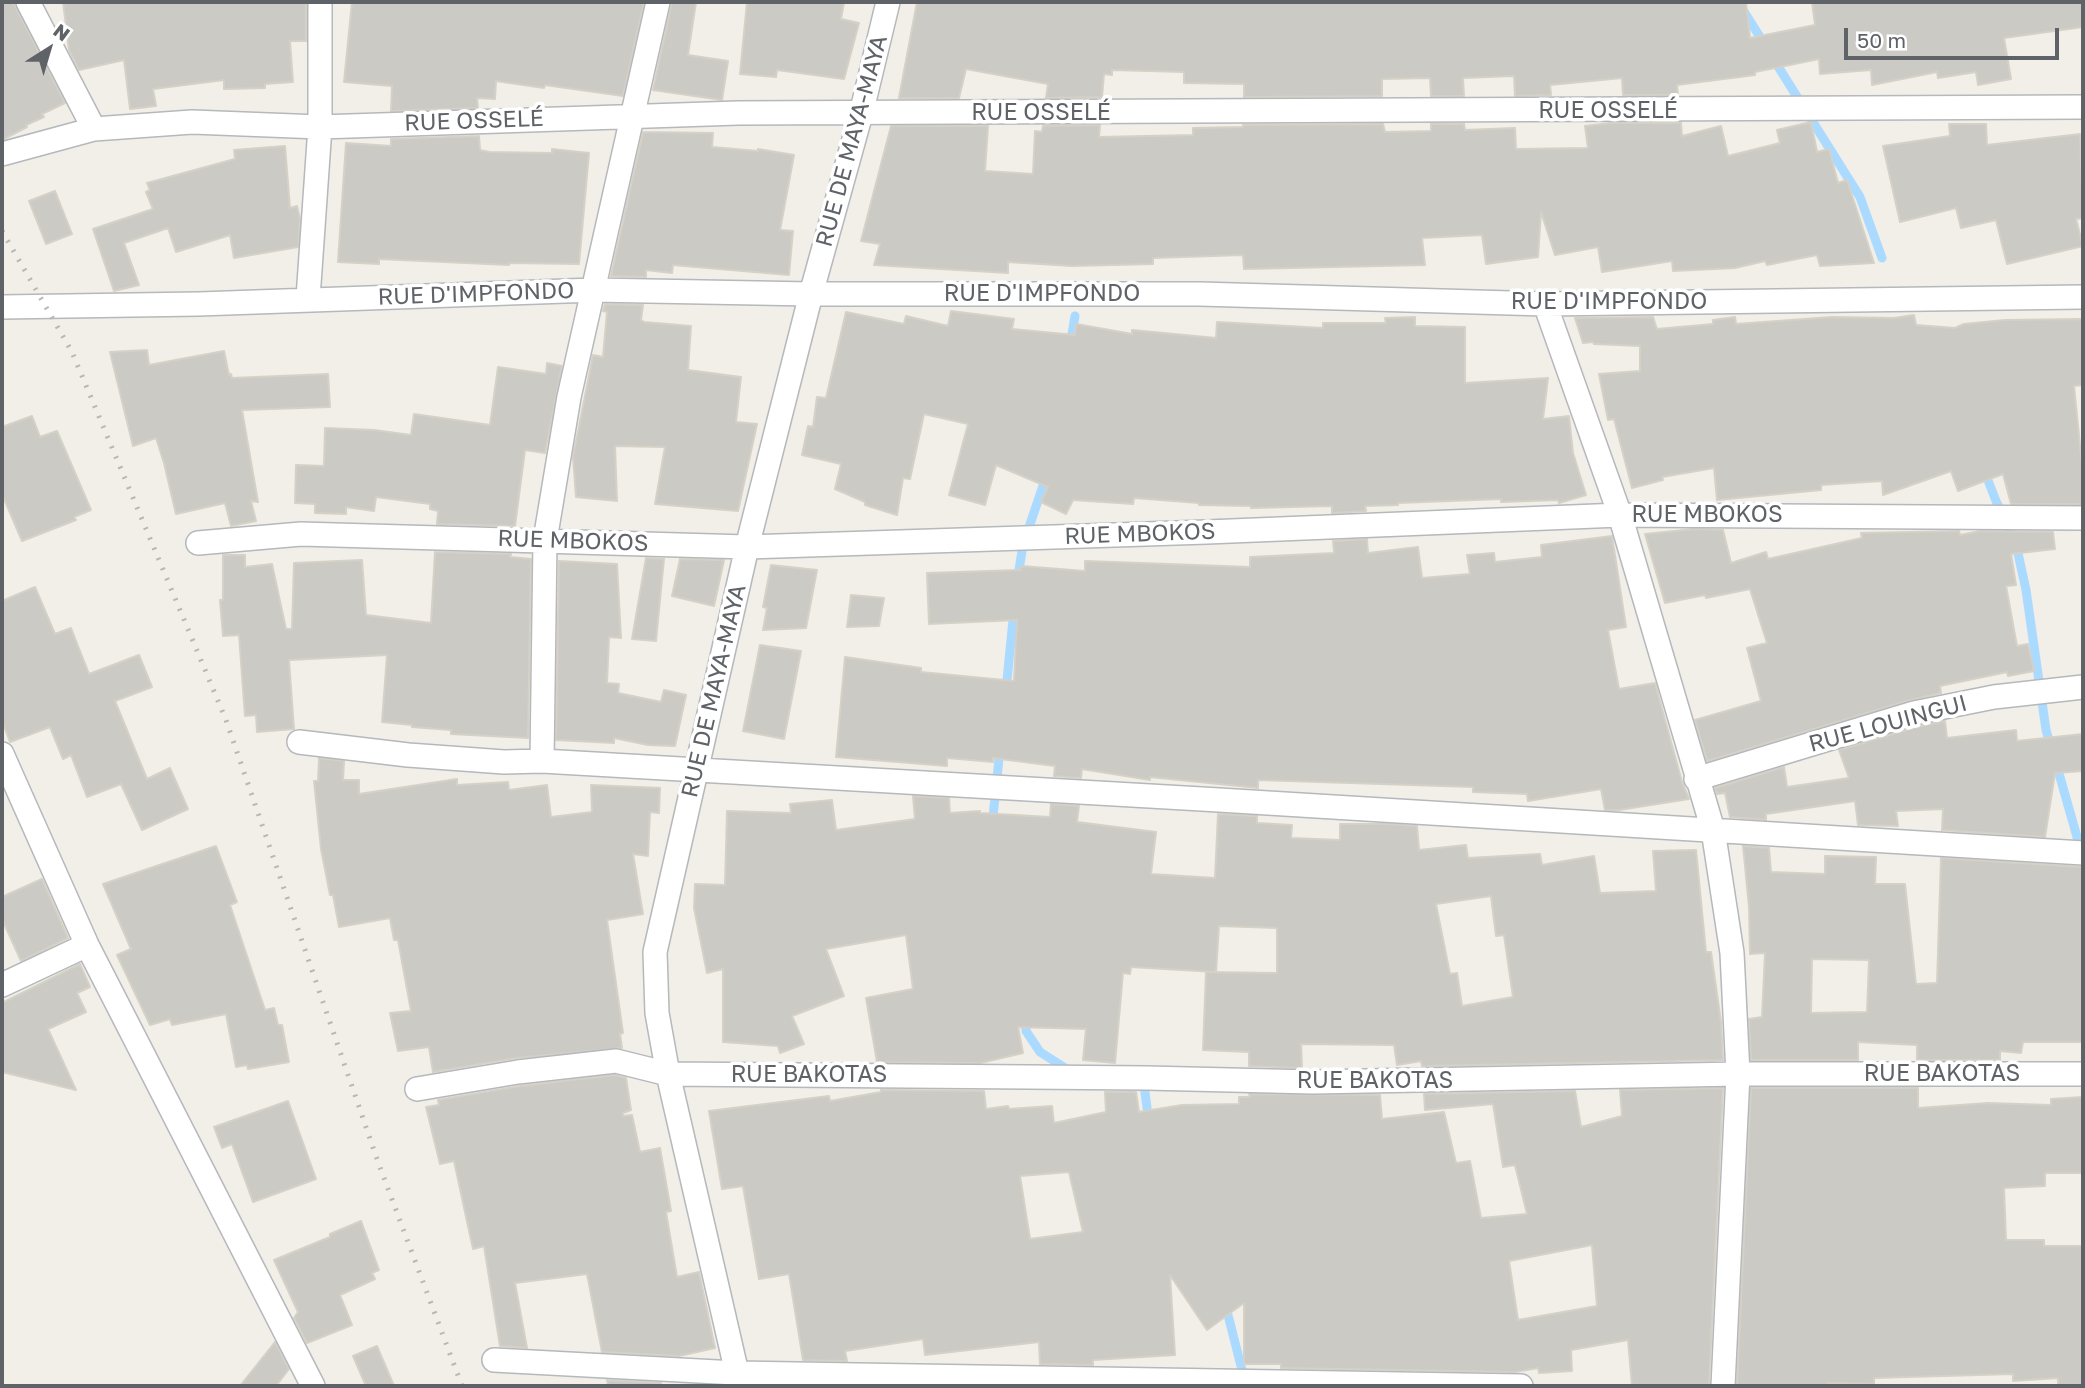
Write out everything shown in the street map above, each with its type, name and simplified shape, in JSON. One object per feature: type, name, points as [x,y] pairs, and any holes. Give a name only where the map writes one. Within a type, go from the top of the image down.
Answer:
[{"type":"street","points":[[29,2],[94,129]]},
{"type":"street","points":[[308,298],[320,127],[320,2]]},
{"type":"street","points":[[541,761],[545,540],[569,397],[658,2]]},
{"type":"street","name":"RUE DE MAYA-MAYA","points":[[738,1379],[668,1074],[657,1013],[655,952],[747,547],[888,2]]},
{"type":"street","name":"RUE OSSELÉ","points":[[2,154],[94,129],[192,122],[320,127],[632,115],[2083,107]]},
{"type":"street","name":"RUE D'IMPFONDO","points":[[2,307],[199,304],[308,298],[594,290],[1200,294],[1545,304],[2083,297]]},
{"type":"street","points":[[1545,304],[1620,515],[1713,830],[1732,953],[1738,1074],[1723,1386]]},
{"type":"street","name":"RUE MBOKOS","points":[[198,543],[301,534],[747,547],[1620,515],[2083,518]]},
{"type":"street","name":"RUE LOUINGUI","points":[[1696,779],[1914,713],[1994,697],[2083,687]]},
{"type":"street","points":[[299,742],[408,755],[504,762],[541,761],[2083,853]]},
{"type":"street","points":[[2,754],[87,945],[313,1386]]},
{"type":"street","points":[[2,985],[87,945]]},
{"type":"street","name":"RUE BAKOTAS","points":[[417,1089],[518,1072],[616,1060],[668,1074],[1313,1082],[1738,1074],[2083,1074]]},
{"type":"street","points":[[494,1360],[738,1379],[1521,1386]]},
{"type":"building","points":[[2,2],[13,2],[65,103],[42,114],[44,117],[2,140]]},
{"type":"building","points":[[63,2],[306,2],[306,41],[290,41],[293,82],[265,84],[265,88],[224,89],[224,80],[153,89],[156,106],[130,109],[124,60],[79,70],[69,50]]},
{"type":"building","points":[[352,2],[644,2],[623,96],[496,81],[495,99],[477,98],[478,108],[391,111],[392,86],[344,82]]},
{"type":"building","points":[[672,2],[696,2],[688,55],[728,61],[722,100],[653,90]]},
{"type":"building","points":[[747,2],[844,2],[841,19],[859,23],[844,79],[777,70],[776,77],[740,74]]},
{"type":"building","points":[[917,2],[1746,2],[1750,38],[1815,25],[1812,2],[2083,2],[2083,27],[2004,38],[2011,79],[1978,85],[1976,72],[1938,78],[1937,72],[1872,85],[1871,70],[1820,74],[1819,59],[1755,72],[1755,75],[1677,85],[1678,95],[1623,95],[1622,78],[1550,85],[1551,95],[1515,96],[1514,76],[1463,78],[1464,96],[1431,96],[1430,78],[1382,79],[1382,96],[1244,97],[1244,84],[1184,83],[1184,72],[1112,70],[1112,75],[1104,74],[1102,97],[1046,98],[1048,84],[966,69],[959,98],[899,98]]},
{"type":"building","points":[[1811,122],[1817,152],[1829,149],[1838,183],[1847,180],[1874,263],[1820,266],[1817,255],[1767,265],[1765,261],[1735,268],[1673,271],[1672,261],[1602,272],[1598,247],[1555,255],[1541,212],[1538,257],[1486,264],[1482,235],[1422,238],[1425,265],[1244,269],[1243,255],[1153,258],[1153,264],[1072,266],[1008,262],[1008,273],[874,265],[880,244],[861,241],[891,126],[988,126],[985,171],[1033,174],[1035,131],[1042,132],[1043,126],[1100,125],[1099,137],[1193,135],[1193,128],[1243,125],[1383,124],[1385,132],[1431,131],[1431,124],[1464,124],[1465,130],[1515,128],[1516,149],[1588,148],[1585,126],[1610,123],[1681,123],[1682,136],[1721,126],[1728,156],[1780,143],[1777,130]]},
{"type":"building","points":[[1949,124],[1986,124],[1987,145],[2080,134],[2083,218],[2076,219],[2083,246],[2007,264],[1996,220],[1961,228],[1956,208],[1900,222],[1883,146],[1950,136]]},
{"type":"building","points":[[643,132],[713,133],[712,147],[758,149],[794,155],[780,230],[793,231],[789,275],[673,265],[672,273],[646,270],[646,277],[611,276]]},
{"type":"building","points":[[479,136],[480,150],[489,152],[552,153],[552,149],[589,153],[579,264],[509,265],[379,259],[379,264],[338,262],[346,143],[391,146],[391,139]]},
{"type":"building","points":[[285,146],[290,208],[297,206],[300,219],[298,247],[234,258],[230,235],[176,252],[168,228],[124,243],[139,285],[114,291],[93,229],[153,209],[146,192],[150,190],[147,183],[235,159],[234,150]]},
{"type":"building","points":[[55,191],[72,234],[46,244],[29,201]]},
{"type":"building","points":[[605,304],[643,305],[641,320],[644,322],[691,326],[688,370],[741,377],[736,422],[757,424],[738,511],[655,504],[665,447],[615,446],[617,501],[576,497],[573,457],[593,355],[603,357],[607,312],[603,311]]},
{"type":"building","points":[[951,311],[1014,319],[1012,329],[1075,335],[1076,324],[1132,334],[1132,330],[1216,338],[1217,322],[1323,328],[1323,323],[1386,323],[1385,318],[1415,317],[1415,326],[1465,327],[1465,383],[1548,378],[1543,419],[1569,416],[1573,453],[1586,495],[1559,503],[1558,500],[1501,502],[1501,499],[1398,503],[1365,506],[1366,511],[1332,513],[1332,506],[1251,508],[1134,498],[1133,504],[1073,500],[1066,514],[1041,502],[1048,487],[996,465],[985,505],[949,495],[968,424],[924,414],[910,479],[903,478],[897,515],[865,505],[865,502],[835,489],[841,464],[802,455],[808,426],[813,427],[817,397],[826,398],[846,312],[904,324],[906,316],[948,326]]},
{"type":"building","points":[[1914,315],[1916,325],[1955,328],[1964,324],[2005,320],[2083,319],[2083,385],[2074,386],[2083,475],[2083,504],[2011,504],[2003,474],[1958,491],[1951,471],[1883,495],[1882,481],[1821,485],[1821,490],[1717,500],[1714,468],[1662,477],[1663,480],[1632,488],[1614,419],[1608,420],[1599,374],[1640,371],[1640,346],[1583,343],[1575,318],[1653,317],[1657,329],[1713,324],[1713,320],[1735,317],[1736,324],[1832,317],[1894,318]]},
{"type":"building","points":[[147,350],[149,365],[224,351],[232,378],[328,374],[330,407],[242,410],[258,502],[251,501],[256,521],[231,526],[225,503],[176,514],[156,438],[133,446],[110,352]]},
{"type":"building","points":[[547,363],[562,366],[545,453],[525,450],[515,526],[437,524],[438,511],[430,509],[430,504],[376,497],[374,511],[346,507],[346,514],[315,513],[315,504],[295,503],[296,465],[324,466],[325,428],[411,435],[414,414],[490,425],[498,367],[546,374]]},
{"type":"building","points":[[32,416],[40,437],[57,431],[91,510],[74,517],[76,520],[22,541],[2,494],[2,427]]},
{"type":"building","points":[[1694,529],[1723,530],[1731,563],[1766,552],[1768,559],[1862,538],[1861,533],[1959,531],[1960,535],[1980,531],[2053,532],[2055,549],[2011,554],[2016,585],[2006,586],[2017,646],[2028,644],[2034,671],[2008,676],[2007,672],[1940,686],[1941,693],[1707,761],[1695,720],[1761,701],[1747,648],[1767,643],[1750,589],[1665,603],[1645,534]]},
{"type":"building","points":[[1612,536],[1626,627],[1608,630],[1619,689],[1655,683],[1689,799],[1605,810],[1601,789],[1528,801],[1527,794],[1473,792],[1473,787],[1258,780],[1258,788],[1150,777],[1150,780],[1082,769],[1081,778],[1054,776],[1055,766],[993,758],[993,762],[947,758],[947,766],[836,757],[845,657],[921,668],[921,672],[1014,681],[1017,620],[929,624],[927,573],[1020,570],[1021,566],[1085,571],[1085,561],[1250,567],[1250,557],[1334,553],[1333,541],[1367,539],[1368,553],[1418,547],[1422,578],[1470,574],[1467,555],[1494,553],[1495,562],[1542,557],[1541,545]]},
{"type":"building","points":[[435,552],[511,554],[510,557],[531,559],[528,738],[451,734],[451,730],[382,722],[387,655],[289,660],[294,729],[257,732],[256,715],[245,716],[239,635],[223,636],[220,600],[223,600],[223,555],[245,555],[245,567],[272,564],[286,629],[292,629],[294,563],[362,560],[366,615],[431,623]]},
{"type":"building","points":[[646,558],[664,559],[656,641],[632,639]]},
{"type":"building","points":[[680,559],[724,560],[714,606],[672,596]]},
{"type":"building","points":[[559,561],[617,564],[621,638],[609,637],[607,683],[619,684],[618,693],[661,702],[664,690],[686,695],[675,746],[648,745],[614,738],[614,743],[556,740]]},
{"type":"building","points":[[771,565],[817,570],[806,628],[763,630],[767,608],[763,607]]},
{"type":"building","points":[[35,587],[55,634],[71,628],[89,674],[139,655],[152,687],[115,701],[147,779],[170,768],[188,809],[142,830],[121,784],[87,797],[71,755],[63,759],[50,727],[10,742],[2,721],[2,601]]},
{"type":"building","points":[[851,595],[884,598],[879,626],[847,627]]},
{"type":"building","points":[[760,645],[801,651],[784,739],[743,731]]},
{"type":"building","points":[[1945,721],[1947,738],[2016,730],[2017,741],[2083,734],[2083,771],[2055,773],[2045,837],[1942,830],[1943,809],[1896,811],[1898,826],[1858,825],[1855,801],[1766,814],[1766,820],[1730,817],[1725,793],[1717,794],[1715,788],[1784,767],[1787,787],[1849,778],[1839,750]]},
{"type":"building","points":[[319,758],[344,761],[343,780],[359,780],[359,794],[457,779],[457,785],[508,782],[509,790],[547,785],[551,817],[592,812],[591,785],[660,788],[659,813],[650,812],[648,856],[633,854],[643,914],[607,920],[623,1033],[620,1034],[622,1048],[516,1058],[433,1072],[429,1047],[398,1051],[390,1013],[411,1011],[398,940],[394,940],[390,918],[339,927],[321,849],[314,781],[318,781]]},
{"type":"building","points":[[913,796],[949,798],[950,813],[980,811],[1050,817],[1051,804],[1079,806],[1077,822],[1156,832],[1151,874],[1215,878],[1218,814],[1257,816],[1257,823],[1292,825],[1291,838],[1340,840],[1340,824],[1417,826],[1419,850],[1466,845],[1468,858],[1540,854],[1542,865],[1594,856],[1600,893],[1656,891],[1653,851],[1696,850],[1706,952],[1711,952],[1721,1022],[1723,1060],[1422,1066],[1421,1061],[1397,1065],[1394,1045],[1301,1044],[1302,1068],[1249,1066],[1249,1052],[1203,1050],[1206,972],[1277,973],[1277,928],[1219,926],[1216,972],[1131,967],[1130,974],[1123,973],[1115,1063],[1083,1060],[1086,1029],[1018,1027],[1023,1053],[980,1063],[877,1062],[866,998],[913,989],[906,935],[826,949],[844,996],[792,1016],[804,1044],[780,1053],[778,1046],[723,1042],[723,969],[707,973],[694,908],[695,884],[725,885],[727,811],[791,813],[790,804],[832,800],[836,830],[915,819]],"holes":[[[1491,896],[1496,936],[1504,935],[1513,997],[1462,1006],[1457,973],[1450,974],[1436,904]]]},
{"type":"building","points":[[216,846],[237,902],[230,905],[265,1010],[274,1008],[278,1025],[282,1025],[289,1062],[248,1069],[247,1065],[236,1067],[226,1014],[172,1025],[170,1019],[150,1025],[117,955],[131,949],[103,884]]},
{"type":"building","points":[[1743,846],[1769,848],[1771,872],[1825,874],[1825,856],[1876,857],[1875,884],[1905,884],[1916,984],[1937,983],[1941,858],[2082,867],[2083,1042],[2023,1042],[2021,1053],[2000,1051],[2000,1060],[1917,1060],[1917,1045],[1858,1042],[1858,1060],[1751,1060],[1749,1019],[1762,1017],[1765,953],[1750,954]],"holes":[[[1812,959],[1869,960],[1867,1012],[1811,1013]]]},
{"type":"building","points":[[42,879],[68,938],[21,961],[2,919],[2,897]]},
{"type":"building","points":[[80,964],[90,987],[77,993],[86,1012],[48,1029],[76,1090],[2,1072],[2,1003]]},
{"type":"building","points":[[615,1075],[626,1078],[631,1110],[623,1113],[623,1116],[632,1115],[640,1152],[660,1148],[671,1211],[666,1212],[677,1277],[699,1272],[715,1348],[679,1356],[602,1352],[587,1274],[515,1283],[527,1348],[500,1346],[484,1246],[473,1249],[454,1161],[440,1164],[426,1107],[439,1105],[438,1100],[520,1086]]},
{"type":"building","points":[[1723,1088],[1709,1385],[1632,1386],[1628,1340],[1571,1350],[1572,1371],[1539,1373],[1538,1368],[1515,1372],[1281,1368],[1281,1364],[1244,1364],[1244,1303],[1207,1330],[1170,1275],[1175,1355],[1093,1360],[1093,1365],[1040,1364],[1039,1342],[925,1355],[923,1339],[845,1351],[847,1361],[803,1360],[789,1274],[759,1279],[743,1186],[722,1189],[709,1111],[829,1096],[830,1101],[881,1090],[984,1091],[986,1109],[1052,1106],[1054,1123],[1106,1112],[1105,1092],[1136,1092],[1139,1112],[1182,1105],[1239,1104],[1239,1097],[1250,1097],[1249,1094],[1380,1095],[1382,1119],[1444,1112],[1456,1163],[1470,1161],[1481,1218],[1527,1214],[1515,1165],[1503,1167],[1493,1104],[1425,1110],[1424,1094],[1575,1091],[1581,1127],[1622,1116],[1620,1090]],"holes":[[[1069,1172],[1083,1232],[1030,1239],[1020,1176]],[[1592,1245],[1597,1306],[1518,1320],[1509,1261]]]},
{"type":"building","points":[[1751,1088],[1918,1088],[1918,1108],[1988,1103],[2051,1105],[2051,1099],[2083,1097],[2083,1173],[2045,1173],[2045,1186],[2004,1188],[2006,1240],[2044,1240],[2044,1246],[2083,1246],[2083,1386],[2058,1386],[2058,1378],[2013,1381],[2013,1374],[1874,1378],[1874,1384],[1828,1383],[1828,1386],[1737,1384]]},
{"type":"building","points":[[288,1101],[316,1179],[253,1202],[232,1144],[222,1148],[214,1127]]},
{"type":"building","points":[[361,1221],[379,1270],[372,1273],[375,1279],[340,1295],[352,1325],[307,1343],[294,1318],[298,1312],[274,1260]]},
{"type":"building","points":[[275,1342],[289,1369],[276,1386],[240,1386]]},
{"type":"building","points":[[377,1346],[394,1386],[366,1386],[353,1356]]},
{"type":"building","points":[[607,1380],[661,1383],[662,1386],[608,1386]]},
{"type":"waterway","points":[[1738,2],[1765,45]]},
{"type":"waterway","points":[[1774,60],[1860,197],[1882,258]]},
{"type":"waterway","points":[[1070,346],[1075,316]]},
{"type":"waterway","points":[[1984,470],[2016,544],[2051,747]]},
{"type":"waterway","points":[[1017,582],[1023,545],[1047,474]]},
{"type":"waterway","points":[[1006,690],[1014,610]]},
{"type":"waterway","points":[[992,826],[1000,749]]},
{"type":"waterway","points":[[2056,763],[2081,851]]},
{"type":"waterway","points":[[1026,1018],[1026,1031],[1040,1052],[1070,1071]]},
{"type":"waterway","points":[[1138,1081],[1144,1085],[1149,1123]]},
{"type":"waterway","points":[[1222,1306],[1228,1315],[1242,1370],[1248,1377]]},
{"type":"railway","points":[[2,231],[72,352],[226,720],[378,1162],[462,1386]]}]
